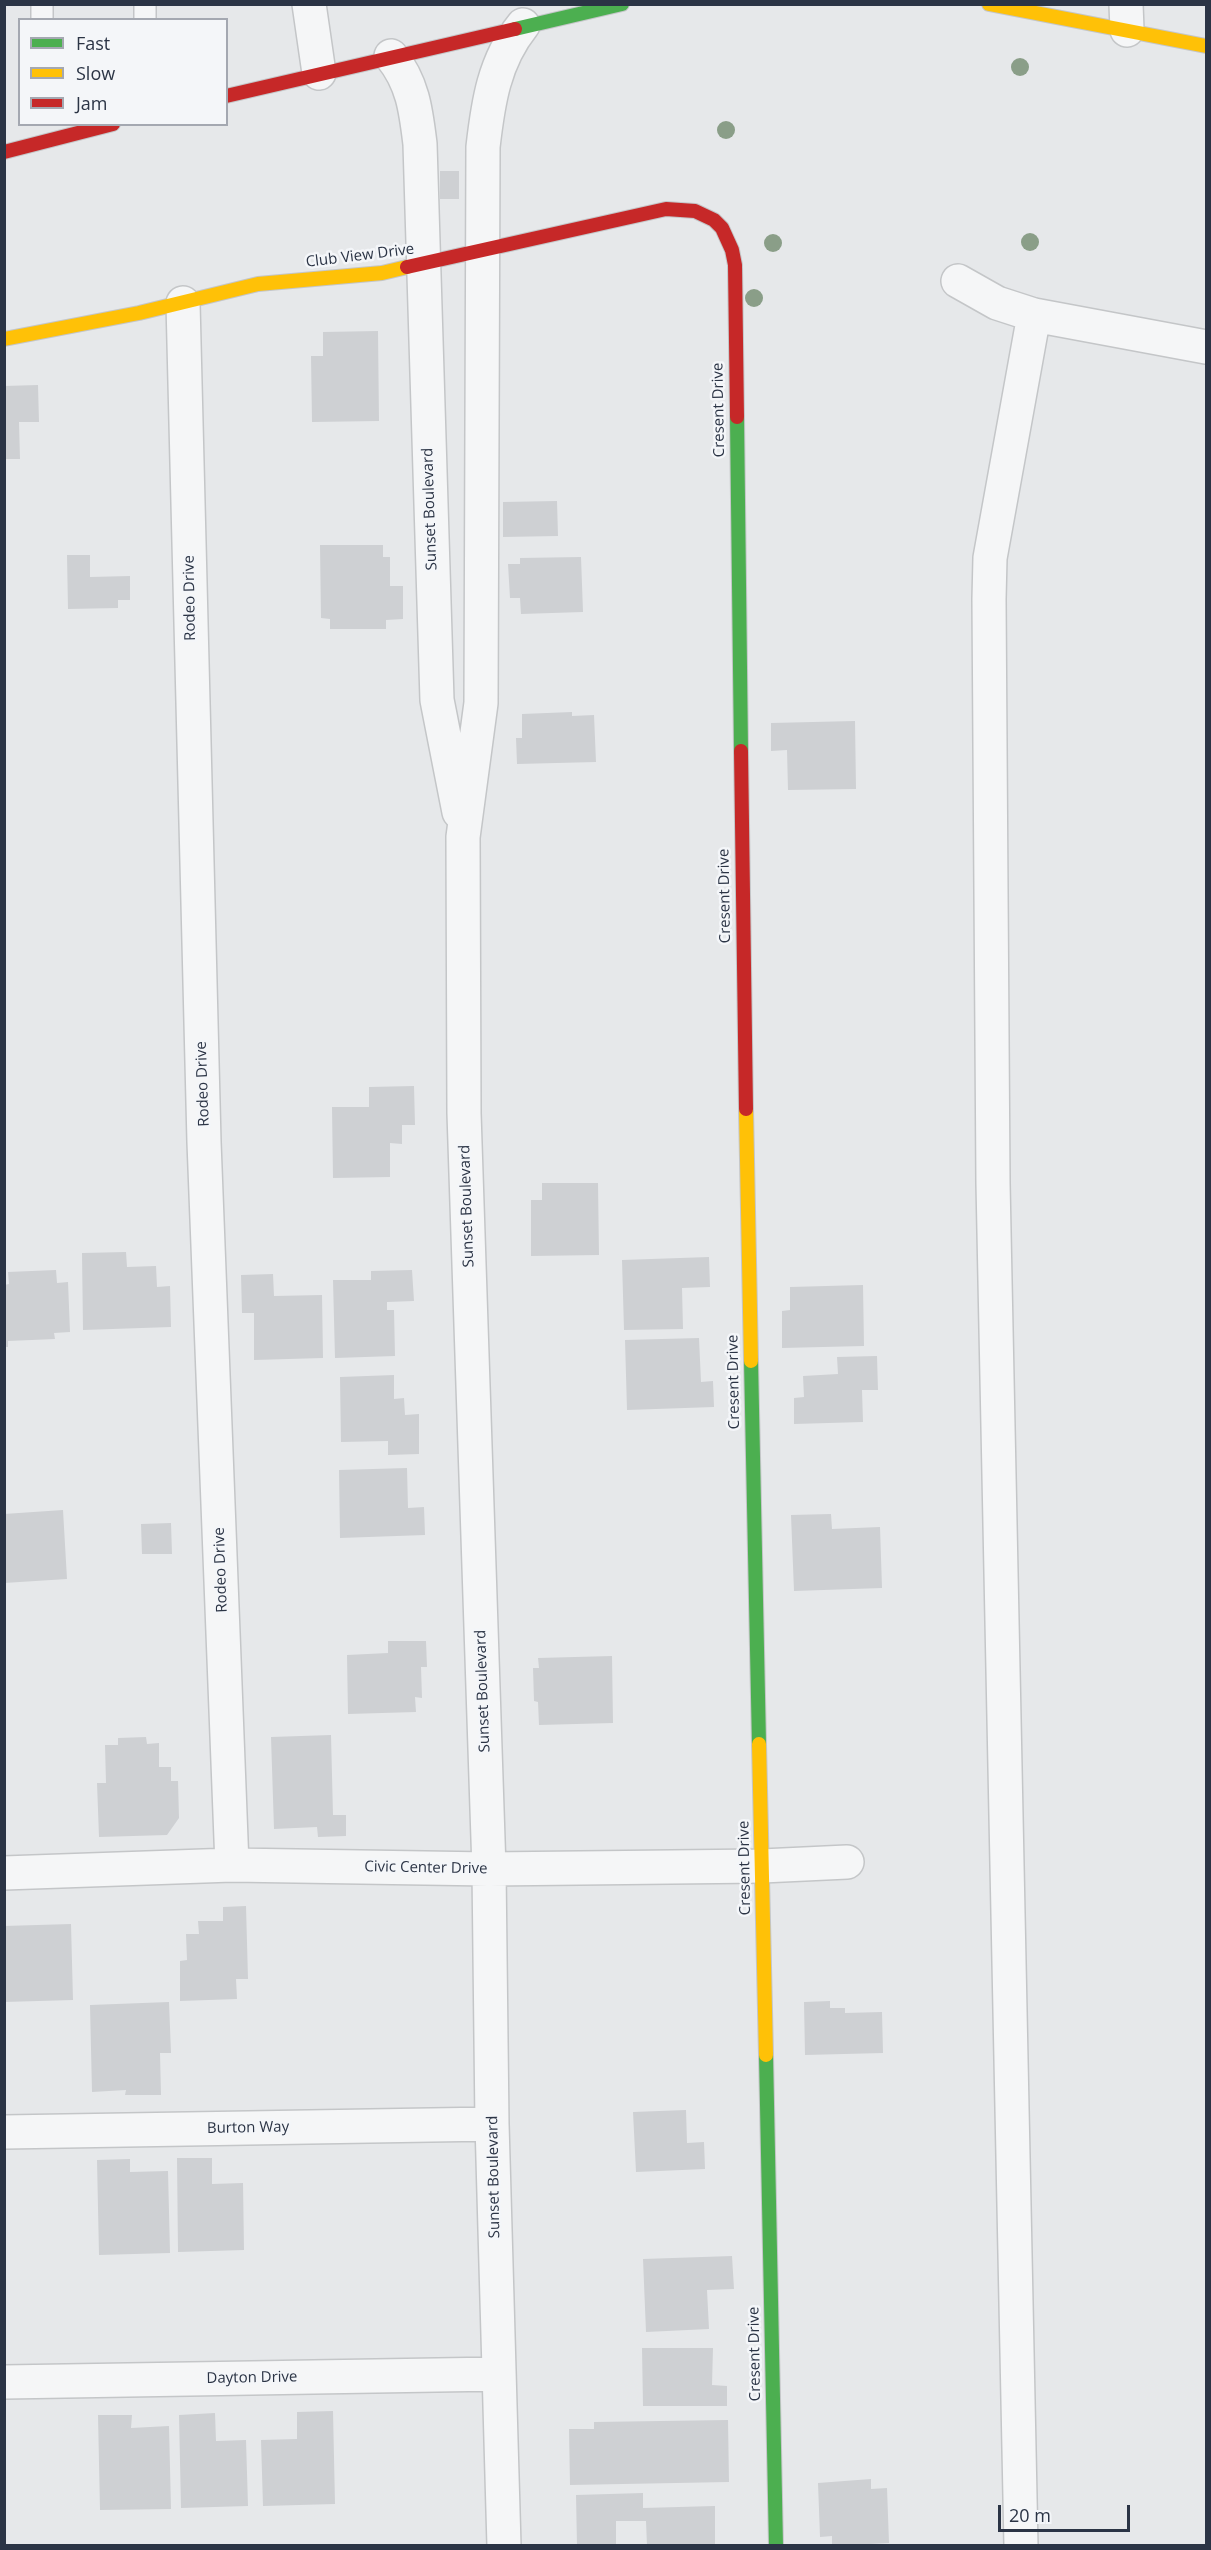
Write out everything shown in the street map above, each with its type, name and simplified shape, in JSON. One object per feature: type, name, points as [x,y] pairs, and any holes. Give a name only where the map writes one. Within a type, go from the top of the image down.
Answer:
[{"type":"street","points":[[309,4],[319,73]]},
{"type":"street","points":[[228,96],[622,4]]},
{"type":"street","points":[[989,4],[1127,17],[1206,46]]},
{"type":"street","name":"Sunset Boulevard","points":[[504,2546],[492,2124],[489,1869],[464,1113],[463,837],[481,703],[481,180],[489,95],[506,51],[523,26]]},
{"type":"street","name":"Sunset Boulevard","points":[[391,56],[403,71],[415,105],[421,178],[437,700],[463,837]]},
{"type":"street","points":[[4,152],[43,133],[97,126]]},
{"type":"street","name":"Club View Drive","points":[[4,339],[183,303],[258,284],[382,273],[423,265],[666,209],[685,209],[702,213],[717,222]]},
{"type":"street","name":"Cresent Drive","points":[[717,222],[730,241],[735,266],[746,1173],[776,2546]]},
{"type":"street","points":[[958,282],[997,303],[1034,315],[1206,347]]},
{"type":"street","name":"Rodeo Drive","points":[[183,303],[204,1142],[232,1865]]},
{"type":"street","points":[[1021,2546],[993,1182],[989,599],[990,558],[1034,315]]},
{"type":"street","name":"Civic Center Drive","points":[[4,1873],[232,1865],[489,1869],[762,1866],[847,1862]]},
{"type":"street","name":"Burton Way","points":[[4,2132],[492,2124]]},
{"type":"street","name":"Dayton Drive","points":[[4,2382],[499,2374]]},
{"type":"building","points":[[440,171],[459,171],[459,199],[440,199]]},
{"type":"building","points":[[378,331],[379,421],[312,422],[311,356],[323,356],[323,332]]},
{"type":"building","points":[[38,385],[39,422],[19,422],[20,459],[4,459],[4,386]]},
{"type":"building","points":[[557,501],[558,536],[503,537],[503,502]]},
{"type":"building","points":[[320,545],[383,545],[383,557],[390,557],[390,586],[403,586],[403,619],[386,620],[386,629],[330,629],[330,619],[321,618]]},
{"type":"building","points":[[67,555],[90,555],[90,577],[130,576],[130,600],[118,600],[118,608],[68,609]]},
{"type":"building","points":[[581,557],[583,612],[521,614],[520,598],[510,598],[508,564],[520,564],[520,558]]},
{"type":"building","points":[[572,712],[572,716],[594,715],[596,762],[517,764],[516,738],[522,738],[522,714]]},
{"type":"building","points":[[855,721],[856,789],[788,790],[787,750],[771,751],[771,723]]},
{"type":"building","points":[[414,1086],[415,1125],[402,1125],[402,1144],[390,1143],[390,1177],[333,1178],[332,1107],[369,1107],[369,1087]]},
{"type":"building","points":[[542,1183],[598,1183],[599,1255],[531,1256],[531,1200],[542,1200]]},
{"type":"building","points":[[126,1252],[127,1267],[156,1266],[157,1287],[170,1286],[171,1327],[83,1330],[82,1253]]},
{"type":"building","points":[[709,1257],[710,1287],[682,1288],[683,1329],[624,1330],[622,1260]]},
{"type":"building","points":[[56,1270],[57,1283],[68,1282],[70,1332],[54,1333],[55,1339],[8,1341],[8,1347],[4,1347],[4,1285],[9,1284],[8,1272]]},
{"type":"building","points":[[412,1270],[414,1301],[387,1302],[387,1310],[394,1310],[395,1356],[335,1358],[333,1280],[371,1280],[371,1271]]},
{"type":"building","points":[[273,1274],[274,1296],[322,1295],[323,1358],[254,1360],[254,1313],[242,1313],[241,1275]]},
{"type":"building","points":[[863,1285],[864,1346],[782,1348],[782,1311],[790,1310],[790,1287]]},
{"type":"building","points":[[699,1338],[701,1382],[713,1381],[714,1407],[627,1410],[625,1340]]},
{"type":"building","points":[[877,1356],[878,1390],[862,1390],[863,1422],[794,1424],[794,1398],[804,1397],[803,1376],[838,1374],[837,1357]]},
{"type":"building","points":[[394,1375],[394,1399],[404,1398],[405,1415],[419,1414],[419,1454],[388,1455],[388,1441],[341,1442],[340,1377]]},
{"type":"building","points":[[407,1468],[408,1508],[424,1507],[425,1535],[340,1538],[339,1470]]},
{"type":"building","points":[[63,1510],[67,1579],[4,1583],[4,1514]]},
{"type":"building","points":[[831,1514],[832,1529],[880,1527],[882,1588],[794,1591],[791,1515]]},
{"type":"building","points":[[171,1523],[172,1554],[142,1554],[141,1524]]},
{"type":"building","points":[[388,1641],[426,1641],[427,1667],[421,1667],[422,1698],[415,1697],[416,1712],[348,1714],[347,1655],[388,1653]]},
{"type":"building","points":[[612,1656],[613,1723],[539,1725],[538,1702],[534,1701],[533,1668],[539,1668],[538,1658]]},
{"type":"building","points":[[331,1735],[333,1815],[346,1815],[346,1836],[318,1837],[317,1827],[274,1829],[271,1737]]},
{"type":"building","points":[[146,1737],[147,1744],[159,1743],[159,1767],[171,1767],[171,1781],[178,1781],[179,1818],[167,1835],[99,1837],[97,1783],[106,1783],[105,1745],[118,1745],[118,1738]]},
{"type":"building","points":[[246,1906],[248,1979],[236,1979],[237,1999],[180,2001],[180,1961],[187,1960],[186,1934],[199,1934],[198,1921],[223,1921],[223,1907]]},
{"type":"building","points":[[71,1924],[73,2000],[4,2002],[4,1926]]},
{"type":"building","points":[[830,2001],[830,2008],[845,2008],[845,2013],[882,2012],[883,2053],[805,2055],[804,2002]]},
{"type":"building","points":[[169,2002],[171,2053],[160,2053],[161,2095],[125,2095],[126,2090],[92,2092],[90,2005]]},
{"type":"building","points":[[686,2110],[687,2143],[704,2142],[705,2169],[636,2172],[633,2112]]},
{"type":"building","points":[[177,2158],[212,2158],[212,2184],[243,2183],[244,2250],[178,2252]]},
{"type":"building","points":[[130,2159],[130,2172],[168,2171],[170,2253],[99,2255],[97,2160]]},
{"type":"building","points":[[732,2256],[734,2289],[707,2290],[709,2329],[646,2332],[643,2259]]},
{"type":"building","points":[[642,2348],[713,2348],[712,2385],[727,2386],[727,2406],[643,2406]]},
{"type":"building","points":[[333,2411],[335,2504],[263,2506],[261,2440],[297,2439],[297,2412]]},
{"type":"building","points":[[215,2413],[216,2441],[246,2440],[248,2506],[181,2508],[179,2415]]},
{"type":"building","points":[[98,2415],[132,2415],[131,2428],[169,2426],[171,2509],[100,2510]]},
{"type":"building","points":[[728,2420],[729,2482],[570,2485],[569,2429],[594,2429],[594,2422]]},
{"type":"building","points":[[871,2479],[871,2489],[887,2488],[889,2543],[832,2546],[832,2536],[820,2537],[818,2483]]},
{"type":"building","points":[[643,2493],[643,2508],[715,2506],[715,2546],[647,2546],[646,2521],[616,2521],[616,2546],[577,2546],[576,2495]]},
{"type":"traffic: fast","points":[[515,29],[622,4]]},
{"type":"traffic: fast","points":[[737,417],[741,751]]},
{"type":"traffic: fast","points":[[751,1361],[759,1744]]},
{"type":"traffic: fast","points":[[766,2055],[776,2546]]},
{"type":"traffic: slow","points":[[989,4],[1206,46]]},
{"type":"traffic: slow","points":[[4,339],[139,313],[258,284],[382,273],[407,267]]},
{"type":"traffic: slow","points":[[746,1109],[751,1361]]},
{"type":"traffic: slow","points":[[759,1744],[766,2055]]},
{"type":"traffic: jam","points":[[228,96],[515,29]]},
{"type":"traffic: jam","points":[[4,152],[105,126]]},
{"type":"traffic: jam","points":[[407,267],[666,209],[695,211],[714,220],[722,228],[732,250],[735,265],[737,417]]},
{"type":"traffic: jam","points":[[741,751],[746,1109]]}]
